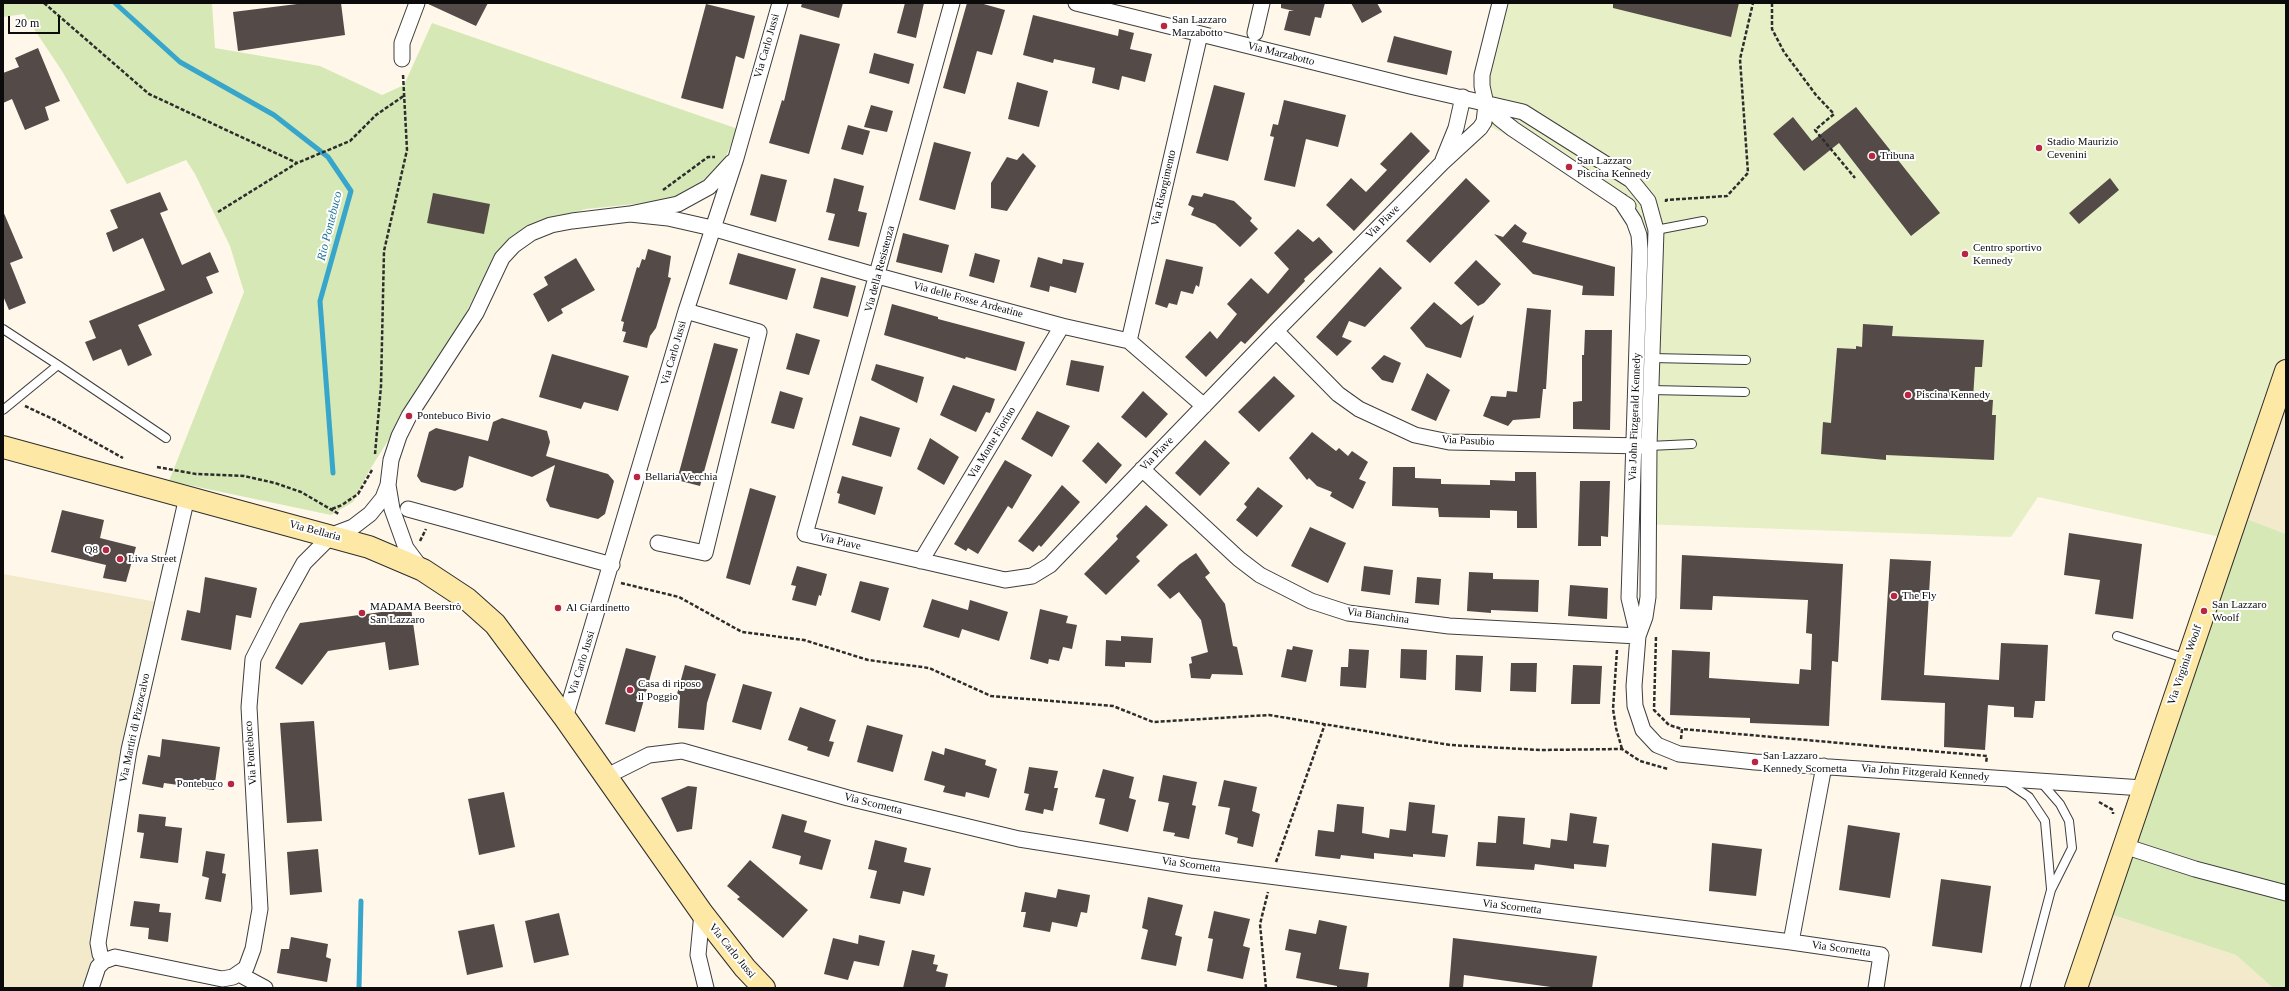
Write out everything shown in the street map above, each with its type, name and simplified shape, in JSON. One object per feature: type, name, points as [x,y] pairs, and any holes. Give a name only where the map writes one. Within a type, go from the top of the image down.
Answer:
[{"type":"street","points":[[402,59],[402,43],[417,3]]},
{"type":"street","name":"Via Carlo Jussi","points":[[764,988],[745,968],[702,912],[605,777],[565,718],[612,565],[686,311],[736,158],[780,3]]},
{"type":"street","name":"Via della Resistenza","points":[[805,534],[878,276],[952,3]]},
{"type":"street","name":"Via Marzabotto","points":[[1076,3],[1463,97],[1486,104]]},
{"type":"street","points":[[1255,33],[1262,3]]},
{"type":"street","points":[[1486,104],[1482,86],[1482,75],[1500,3]]},
{"type":"street","name":"Via Risorgimento","points":[[1129,341],[1200,34]]},
{"type":"street","name":"Via Piave","points":[[1442,163],[1456,128],[1463,97]]},
{"type":"street","name":"Via Piave","points":[[805,534],[1005,580],[1032,576],[1050,565],[1276,331],[1442,163],[1480,128],[1484,122],[1486,104]]},
{"type":"street","name":"Via John Fitzgerald Kennedy","points":[[1486,104],[1498,118],[1639,213],[1656,230]]},
{"type":"street","name":"Via John Fitzgerald Kennedy","points":[[1486,104],[1523,112],[1631,180],[1648,201],[1656,230],[1649,446],[1648,597],[1645,617],[1638,636],[1634,686],[1635,706],[1643,730],[1657,745],[1679,754],[1702,757],[2143,788]]},
{"type":"street","name":"Via Carlo Jussi","points":[[332,535],[354,527],[370,514],[383,498],[388,486],[391,460],[399,436],[476,313],[502,258],[514,245],[531,233],[551,225],[630,214],[678,204],[709,187],[736,158]]},
{"type":"street","name":"Via John Fitzgerald Kennedy","points":[[1621,201],[1634,221],[1639,235],[1640,249],[1629,598],[1638,636]]},
{"type":"street","name":"Via Carlo Jussi","points":[[630,214],[668,218],[712,228]]},
{"type":"street","name":"Via delle Fosse Ardeatine","points":[[712,228],[878,276],[1062,326],[1129,341],[1204,406]]},
{"type":"street","name":"Via Carlo Jussi","points":[[658,542],[705,553],[759,332],[686,311]]},
{"type":"street","name":"Via Monte Fiorino","points":[[921,561],[1062,326]]},
{"type":"street","name":"Via Pasubio","points":[[1276,331],[1338,394],[1365,413],[1414,435],[1449,442],[1649,446]]},
{"type":"street","name":"Via Virginia Woolf","points":[[2076,988],[2286,371]]},
{"type":"street","name":"Via Bellaria","points":[[3,447],[332,535],[369,547],[423,570],[467,599],[495,624],[565,718]]},
{"type":"street","name":"Via Bianchina","points":[[1142,469],[1239,559],[1260,575],[1311,601],[1348,613],[1449,626],[1638,636]]},
{"type":"street","name":"Via Carlo Jussi","points":[[388,486],[401,536],[406,548],[423,570]]},
{"type":"street","name":"Via Martiri di Pizzocalvo","points":[[104,961],[100,954],[98,943],[128,758],[187,497]]},
{"type":"street","points":[[408,509],[612,565]]},
{"type":"street","name":"Via Pontebuco","points":[[239,974],[250,961],[260,909],[249,707],[253,660],[304,563],[332,535]]},
{"type":"street","name":"Via Scornetta","points":[[605,777],[648,755],[682,751],[848,798],[1019,839],[1271,876],[1791,942],[1881,955],[1876,988]]},
{"type":"street","points":[[1791,942],[1824,766]]},
{"type":"street","points":[[2124,846],[2195,869],[2286,893]]},
{"type":"street","name":"Via Carlo Jussi","points":[[702,912],[698,955],[706,988]]},
{"type":"street","points":[[91,988],[94,974],[104,961],[115,957],[222,978],[233,977],[239,974]]},
{"type":"street","points":[[239,974],[246,988]]},
{"type":"street","points":[[239,974],[265,988]]},
{"type":"lane","points":[[1656,230],[1703,221]]},
{"type":"lane","points":[[3,329],[166,438]]},
{"type":"lane","points":[[1652,358],[1746,360]]},
{"type":"lane","points":[[3,410],[58,365]]},
{"type":"lane","points":[[1652,390],[1745,392]]},
{"type":"lane","points":[[1649,446],[1692,444]]},
{"type":"lane","points":[[2117,636],[2187,659]]},
{"type":"lane","points":[[2002,778],[2029,797],[2045,821],[2052,890]]},
{"type":"lane","points":[[2025,988],[2052,890],[2072,848],[2069,821],[2060,804],[2040,781]]},
{"type":"path","points":[[44,3],[149,94],[297,163]]},
{"type":"path","points":[[1666,200],[1727,196],[1748,173],[1740,59],[1753,3]]},
{"type":"path","points":[[1772,3],[1772,29],[1784,52],[1816,95],[1834,114],[1815,130],[1856,178]]},
{"type":"path","points":[[374,461],[381,386],[384,251],[407,150],[402,59]]},
{"type":"path","points":[[218,212],[297,163],[350,141],[376,115],[405,94]]},
{"type":"path","points":[[661,191],[708,157],[736,158]]},
{"type":"path","points":[[14,401],[55,420],[124,459]]},
{"type":"path","points":[[153,466],[196,474],[244,476],[275,483],[301,492],[339,514]]},
{"type":"path","points":[[332,509],[342,505],[358,494],[374,468]]},
{"type":"path","points":[[419,543],[429,524]]},
{"type":"path","points":[[607,580],[679,597],[742,632],[804,640],[868,660],[929,668],[991,696],[1113,706],[1153,722],[1269,715],[1450,745],[1540,750],[1622,749]]},
{"type":"path","points":[[1266,988],[1260,924],[1271,876],[1324,724]]},
{"type":"shaded area","points":[[2286,400],[2286,534],[2244,518]]},
{"type":"shaded area","points":[[3,574],[157,602],[95,988],[3,988]]},
{"type":"shaded area","points":[[2110,914],[2236,955],[2273,988],[2087,988]]},
{"type":"green space","points":[[3,3],[212,3],[215,48],[320,66],[382,95],[404,85],[432,23],[738,129],[716,178],[689,194],[645,203],[586,209],[550,220],[495,260],[453,337],[369,471],[353,502],[331,515],[169,481],[244,292],[230,246],[195,174],[186,160],[127,184],[62,71],[24,14],[3,17]]},
{"type":"green space","name":"Centro sportivo Kennedy","points":[[1500,3],[2286,3],[2286,384],[2225,538],[2038,497],[2011,537],[1640,524],[1647,280],[1643,228],[1569,167],[1491,127],[1479,107]]},
{"type":"green space","points":[[2244,518],[2286,534],[2286,988],[2273,988],[2236,955],[2110,914]]},
{"type":"building","points":[[305,3],[341,3],[345,35],[238,51],[233,12]]},
{"type":"building","points":[[426,3],[488,3],[476,26]]},
{"type":"building","points":[[802,3],[843,3],[839,18],[801,7]]},
{"type":"building","points":[[905,3],[924,3],[916,38],[897,33]]},
{"type":"building","points":[[967,3],[980,3],[1005,10],[992,55],[977,51],[965,94],[943,88]]},
{"type":"building","points":[[1281,3],[1325,3],[1321,18],[1315,17],[1310,36],[1284,30],[1289,11],[1294,11],[1281,8]]},
{"type":"building","points":[[1351,3],[1377,3],[1382,12],[1362,23]]},
{"type":"building","points":[[1613,3],[1739,3],[1731,37],[1613,8]]},
{"type":"building","points":[[706,4],[755,16],[744,59],[736,56],[723,109],[681,98]]},
{"type":"building","points":[[1033,15],[1118,36],[1119,29],[1134,33],[1130,49],[1152,54],[1145,82],[1122,76],[1119,90],[1092,83],[1095,68],[1054,59],[1053,63],[1023,55]]},
{"type":"building","points":[[800,34],[840,44],[809,154],[769,143],[782,100],[784,101]]},
{"type":"building","points":[[1394,36],[1452,51],[1447,75],[1387,62]]},
{"type":"building","points":[[38,48],[60,101],[45,107],[49,120],[25,130],[12,99],[3,103],[3,73],[19,67],[15,58]]},
{"type":"building","points":[[874,53],[914,64],[909,84],[869,73]]},
{"type":"building","points":[[1017,82],[1048,91],[1039,127],[1008,119]]},
{"type":"building","points":[[1214,85],[1245,93],[1228,161],[1196,153]]},
{"type":"building","points":[[1284,100],[1346,115],[1338,147],[1306,139],[1295,187],[1264,180],[1274,137],[1270,136],[1273,124],[1278,125]]},
{"type":"building","points":[[871,105],[893,111],[887,132],[864,127]]},
{"type":"building","name":"Tribuna","points":[[1856,107],[1940,213],[1911,236],[1839,143],[1804,171],[1773,134],[1793,117],[1812,141]]},
{"type":"building","points":[[848,125],[870,131],[863,155],[841,149]]},
{"type":"building","points":[[1411,132],[1430,151],[1354,231],[1326,205],[1351,178],[1366,192],[1387,170],[1380,164]]},
{"type":"building","points":[[934,142],[971,152],[955,210],[919,200]]},
{"type":"building","points":[[1023,153],[1036,166],[1007,211],[991,208],[991,183],[1007,157],[1017,160]]},
{"type":"building","points":[[761,174],[787,180],[776,222],[750,215]]},
{"type":"building","points":[[834,178],[864,186],[858,211],[867,213],[859,247],[828,240],[835,214],[826,212]]},
{"type":"building","points":[[1466,178],[1490,201],[1430,263],[1406,241]]},
{"type":"building","points":[[2110,178],[2119,190],[2079,224],[2069,213]]},
{"type":"building","points":[[160,192],[168,210],[160,213],[182,265],[210,252],[219,272],[206,277],[213,293],[138,325],[152,355],[128,366],[121,349],[93,361],[85,342],[96,338],[89,321],[165,290],[143,238],[113,252],[106,233],[118,228],[110,210]]},
{"type":"building","points":[[433,193],[490,204],[484,234],[427,223]]},
{"type":"building","points":[[1204,193],[1234,201],[1252,218],[1250,221],[1258,229],[1240,247],[1215,224],[1191,215],[1194,208],[1188,205],[1192,195],[1202,197]]},
{"type":"building","points":[[3,211],[23,258],[10,263],[26,303],[9,310],[3,296]]},
{"type":"building","points":[[1515,224],[1527,233],[1522,242],[1615,267],[1614,296],[1582,295],[1583,286],[1533,274],[1494,234],[1503,237]]},
{"type":"building","points":[[1298,229],[1313,242],[1319,237],[1333,252],[1304,279],[1305,281],[1245,344],[1241,341],[1206,377],[1185,357],[1210,331],[1217,339],[1237,314],[1227,304],[1251,278],[1268,294],[1289,269],[1274,253]]},
{"type":"building","points":[[903,233],[949,245],[942,273],[896,262]]},
{"type":"building","points":[[648,249],[671,256],[668,277],[671,278],[656,328],[650,336],[647,348],[623,342],[626,332],[622,331],[624,322],[621,321],[637,267],[639,268],[642,259],[645,260]]},
{"type":"building","points":[[738,253],[796,269],[787,300],[729,284]]},
{"type":"building","points":[[975,253],[1000,260],[994,283],[969,276]]},
{"type":"building","points":[[1038,257],[1062,264],[1063,259],[1084,263],[1076,293],[1050,286],[1049,292],[1030,287]]},
{"type":"building","points":[[576,258],[595,290],[561,309],[563,313],[548,322],[533,294],[548,285],[544,277]]},
{"type":"building","points":[[1166,259],[1203,267],[1199,287],[1196,285],[1193,294],[1181,291],[1177,305],[1169,303],[1167,308],[1155,304]]},
{"type":"building","points":[[1476,260],[1501,284],[1484,303],[1478,306],[1454,283]]},
{"type":"building","points":[[1380,267],[1402,288],[1365,327],[1349,321],[1342,337],[1352,341],[1337,356],[1316,337]]},
{"type":"building","points":[[821,277],[856,286],[848,317],[813,308]]},
{"type":"building","points":[[1434,302],[1461,325],[1474,315],[1461,358],[1426,347],[1410,328]]},
{"type":"building","points":[[892,304],[938,317],[938,319],[1025,342],[1016,371],[966,357],[965,359],[884,335]]},
{"type":"building","points":[[1527,308],[1551,310],[1546,389],[1543,389],[1540,418],[1513,420],[1508,426],[1483,416],[1491,396],[1506,397],[1507,391],[1517,392]]},
{"type":"building","name":"Piscina Kennedy","points":[[1863,324],[1893,326],[1892,336],[1984,340],[1982,367],[1975,367],[1973,399],[1993,400],[1992,415],[1996,415],[1994,460],[1886,455],[1886,460],[1821,454],[1823,422],[1831,423],[1837,348],[1856,349],[1856,346],[1862,347]]},
{"type":"building","points":[[1585,330],[1612,330],[1610,430],[1573,429],[1573,402],[1582,401],[1582,355],[1584,355]]},
{"type":"building","points":[[796,333],[820,340],[809,375],[786,369]]},
{"type":"building","points":[[714,343],[738,349],[700,486],[677,480]]},
{"type":"building","points":[[552,354],[629,376],[618,411],[584,402],[581,409],[539,397]]},
{"type":"building","points":[[1384,355],[1401,363],[1393,383],[1382,380],[1371,368]]},
{"type":"building","points":[[1071,360],[1104,366],[1099,392],[1066,385]]},
{"type":"building","points":[[876,364],[924,377],[917,403],[871,380]]},
{"type":"building","points":[[1427,373],[1450,390],[1436,421],[1411,410]]},
{"type":"building","points":[[1274,376],[1295,396],[1259,432],[1238,412]]},
{"type":"building","points":[[953,385],[995,399],[990,413],[986,412],[976,432],[940,415]]},
{"type":"building","points":[[780,391],[803,398],[794,429],[771,423]]},
{"type":"building","points":[[1143,391],[1168,414],[1146,438],[1121,417]]},
{"type":"building","points":[[1037,411],[1070,426],[1052,457],[1021,439]]},
{"type":"building","points":[[860,416],[900,428],[891,457],[852,445]]},
{"type":"building","points":[[502,418],[547,431],[550,442],[546,456],[608,474],[614,481],[605,514],[598,519],[550,507],[546,500],[555,465],[532,477],[469,456],[463,487],[455,491],[421,482],[417,476],[429,432],[436,428],[488,441],[493,422]]},
{"type":"building","points":[[1312,432],[1336,451],[1339,448],[1348,456],[1352,451],[1368,462],[1359,479],[1366,482],[1353,509],[1330,496],[1332,492],[1317,486],[1309,478],[1307,480],[1289,458]]},
{"type":"building","points":[[930,438],[959,457],[944,485],[917,469]]},
{"type":"building","points":[[1205,440],[1230,463],[1200,496],[1175,473]]},
{"type":"building","points":[[1098,442],[1122,465],[1106,484],[1082,461]]},
{"type":"building","points":[[1005,460],[1032,475],[1012,509],[1008,506],[978,554],[968,548],[966,551],[954,544]]},
{"type":"building","points":[[1393,467],[1415,467],[1415,478],[1441,479],[1441,484],[1490,485],[1490,480],[1515,481],[1515,472],[1536,472],[1537,528],[1517,528],[1517,511],[1490,510],[1490,518],[1439,517],[1438,508],[1392,506]]},
{"type":"building","points":[[842,476],[883,487],[875,515],[838,503],[840,494],[837,493]]},
{"type":"building","points":[[1580,481],[1610,481],[1608,537],[1601,536],[1601,546],[1578,546]]},
{"type":"building","points":[[1062,485],[1080,502],[1041,547],[1039,545],[1033,552],[1018,541]]},
{"type":"building","points":[[1258,487],[1283,506],[1257,537],[1236,520],[1247,507],[1244,504]]},
{"type":"building","points":[[750,488],[776,496],[750,585],[726,578]]},
{"type":"building","points":[[1146,505],[1168,525],[1136,557],[1140,561],[1106,595],[1084,574],[1118,539],[1116,536]]},
{"type":"building","points":[[62,510],[104,520],[100,538],[136,547],[126,582],[103,578],[106,565],[51,552]]},
{"type":"building","points":[[1310,527],[1346,543],[1328,583],[1291,566]]},
{"type":"building","points":[[2069,533],[2142,544],[2133,619],[2095,614],[2100,580],[2064,575]]},
{"type":"building","points":[[1196,553],[1210,573],[1205,577],[1225,604],[1233,646],[1237,647],[1243,675],[1212,674],[1210,679],[1191,678],[1189,664],[1192,663],[1191,657],[1208,652],[1201,620],[1179,592],[1170,599],[1157,585],[1180,564]]},
{"type":"building","points":[[1682,555],[1843,564],[1838,662],[1832,661],[1829,726],[1750,723],[1750,718],[1670,715],[1672,650],[1710,652],[1709,678],[1799,684],[1800,669],[1811,670],[1812,634],[1806,633],[1808,600],[1713,596],[1712,610],[1680,609]]},
{"type":"building","points":[[1890,559],[1931,561],[1924,675],[1999,680],[2001,643],[2048,645],[2045,701],[2035,701],[2033,718],[2014,717],[2014,707],[1988,705],[1985,750],[1944,747],[1945,703],[1881,700]]},
{"type":"building","points":[[797,566],[827,574],[821,596],[819,595],[816,606],[792,600],[796,586],[791,585]]},
{"type":"building","points":[[1364,566],[1393,570],[1390,595],[1361,591]]},
{"type":"building","points":[[1469,572],[1493,573],[1493,579],[1539,580],[1538,612],[1491,610],[1491,613],[1467,611]]},
{"type":"building","points":[[205,577],[257,588],[251,618],[236,615],[231,650],[181,640],[187,610],[200,613]]},
{"type":"building","points":[[1417,577],[1441,579],[1439,605],[1415,603]]},
{"type":"building","points":[[860,581],[889,588],[880,621],[851,612]]},
{"type":"building","points":[[1570,585],[1608,588],[1607,619],[1568,616]]},
{"type":"building","points":[[932,599],[968,610],[970,600],[1008,612],[999,641],[962,629],[959,638],[923,627]]},
{"type":"building","points":[[411,608],[419,665],[389,670],[385,642],[328,651],[302,685],[275,668],[300,623]]},
{"type":"building","points":[[1040,609],[1068,616],[1066,623],[1077,625],[1072,649],[1063,647],[1059,661],[1049,659],[1048,664],[1030,659]]},
{"type":"building","points":[[1121,636],[1153,638],[1151,663],[1125,662],[1125,667],[1105,666],[1106,640],[1121,641]]},
{"type":"building","points":[[1293,646],[1313,650],[1306,682],[1281,677],[1287,649],[1292,650]]},
{"type":"building","name":"Casa di riposo il Poggio","points":[[626,648],[656,656],[635,732],[605,724]]},
{"type":"building","points":[[1349,649],[1369,650],[1366,688],[1340,686],[1341,667],[1348,667]]},
{"type":"building","points":[[1401,649],[1427,650],[1426,680],[1400,678]]},
{"type":"building","points":[[1456,655],[1483,656],[1481,692],[1455,690]]},
{"type":"building","points":[[1511,663],[1537,663],[1536,692],[1510,691]]},
{"type":"building","points":[[685,665],[716,674],[707,703],[704,730],[678,728],[680,695],[677,694]]},
{"type":"building","points":[[1573,665],[1602,666],[1600,704],[1571,704]]},
{"type":"building","points":[[743,684],[772,692],[761,730],[732,722]]},
{"type":"building","points":[[800,707],[836,720],[829,741],[834,742],[829,757],[807,750],[808,747],[788,740]]},
{"type":"building","points":[[314,721],[322,821],[287,823],[280,723]]},
{"type":"building","points":[[867,725],[903,735],[893,772],[857,762]]},
{"type":"building","points":[[162,739],[220,747],[214,790],[164,783],[163,788],[142,784],[148,755],[160,757]]},
{"type":"building","points":[[945,748],[986,760],[985,765],[997,769],[989,798],[966,792],[965,797],[943,792],[945,786],[924,780],[932,751],[944,755]]},
{"type":"building","points":[[1029,767],[1058,771],[1054,788],[1058,788],[1053,811],[1044,809],[1043,814],[1025,810],[1029,794],[1024,793]]},
{"type":"building","points":[[1103,769],[1134,777],[1129,798],[1136,800],[1128,832],[1099,824],[1105,799],[1095,797]]},
{"type":"building","points":[[1163,775],[1197,782],[1192,805],[1196,806],[1189,839],[1174,836],[1175,833],[1163,831],[1169,803],[1158,801]]},
{"type":"building","points":[[1224,780],[1257,787],[1252,811],[1260,814],[1253,847],[1237,843],[1238,838],[1225,834],[1230,808],[1218,806]]},
{"type":"building","points":[[688,786],[697,787],[692,829],[677,832],[661,798]]},
{"type":"building","points":[[504,792],[515,847],[479,855],[468,799]]},
{"type":"building","points":[[1409,802],[1435,805],[1432,833],[1448,835],[1445,857],[1413,854],[1413,857],[1374,853],[1374,859],[1341,855],[1340,859],[1315,856],[1318,830],[1334,832],[1337,804],[1364,807],[1362,833],[1389,838],[1390,829],[1406,831]]},
{"type":"building","points":[[1570,813],[1597,817],[1593,843],[1609,845],[1606,867],[1574,864],[1574,869],[1535,864],[1534,870],[1476,866],[1478,842],[1496,843],[1498,816],[1525,818],[1523,844],[1550,848],[1551,839],[1567,841]]},
{"type":"building","points":[[139,814],[166,817],[165,826],[182,828],[178,863],[140,858],[144,833],[137,832]]},
{"type":"building","points":[[782,814],[807,821],[804,832],[831,840],[822,870],[799,864],[801,856],[772,848]]},
{"type":"building","points":[[1848,825],[1900,833],[1890,898],[1839,890]]},
{"type":"building","points":[[875,840],[907,848],[904,862],[931,868],[924,896],[903,891],[900,904],[870,898],[877,871],[868,869]]},
{"type":"building","points":[[1712,843],[1762,849],[1756,896],[1709,891]]},
{"type":"building","points":[[318,849],[322,892],[290,895],[287,852]]},
{"type":"building","points":[[206,851],[225,854],[222,873],[226,874],[221,902],[205,899],[209,878],[202,876]]},
{"type":"building","points":[[750,860],[808,910],[783,938],[737,899],[740,897],[727,886]]},
{"type":"building","points":[[1941,879],[1991,886],[1982,953],[1932,946]]},
{"type":"building","points":[[1058,889],[1090,895],[1087,913],[1081,912],[1077,927],[1052,922],[1050,932],[1023,927],[1026,912],[1021,912],[1025,892],[1056,898]]},
{"type":"building","points":[[1148,897],[1183,905],[1175,935],[1182,937],[1176,966],[1141,959],[1148,930],[1142,928]]},
{"type":"building","points":[[134,901],[160,904],[159,912],[171,913],[168,942],[148,939],[149,928],[130,926]]},
{"type":"building","points":[[1214,911],[1250,919],[1243,946],[1250,948],[1243,979],[1207,971],[1213,939],[1208,938]]},
{"type":"building","points":[[559,913],[569,955],[534,963],[525,921]]},
{"type":"building","points":[[1319,920],[1347,926],[1339,969],[1369,973],[1367,988],[1337,988],[1337,986],[1296,978],[1301,953],[1285,950],[1289,929],[1316,934]]},
{"type":"building","points":[[494,924],[503,967],[467,975],[458,931]]},
{"type":"building","points":[[859,935],[885,941],[879,966],[854,961],[848,980],[824,974],[833,938],[858,944]]},
{"type":"building","points":[[291,937],[328,944],[326,957],[331,959],[327,982],[277,973],[281,949],[289,949]]},
{"type":"building","points":[[1453,938],[1597,956],[1592,988],[1558,988],[1464,975],[1463,988],[1449,988]]},
{"type":"building","points":[[912,950],[935,955],[933,964],[938,965],[936,971],[948,974],[945,988],[903,988]]},
{"type":"waterway","name":"Rio Pontebuco","points":[[115,3],[180,62],[274,115],[328,157],[351,191],[320,301],[333,473]]},
{"type":"waterway","name":"Rio Pontebuco","points":[[359,988],[361,901]]},
{"type":"place","name":"San Lazzaro Marzabotto","points":[[1164,26]]},
{"type":"place","name":"Stadio Maurizio Cevenini","points":[[2039,148]]},
{"type":"place","name":"Tribuna","points":[[1872,156]]},
{"type":"place","name":"San Lazzaro Piscina Kennedy","points":[[1569,167]]},
{"type":"place","name":"Centro sportivo Kennedy","points":[[1965,254]]},
{"type":"place","name":"Piscina Kennedy","points":[[1908,395]]},
{"type":"place","name":"Pontebuco Bivio","points":[[409,416]]},
{"type":"place","name":"Bellaria Vecchia","points":[[637,477]]},
{"type":"place","name":"Q8","points":[[106,550]]},
{"type":"place","name":"Liva Street","points":[[120,559]]},
{"type":"place","name":"The Fly","points":[[1894,596]]},
{"type":"place","name":"Al Giardinetto","points":[[558,608]]},
{"type":"place","name":"San Lazzaro Woolf","points":[[2204,611]]},
{"type":"place","name":"MADAMA Beerstrò San Lazzaro","points":[[362,613]]},
{"type":"place","name":"Casa di riposo il Poggio","points":[[630,690]]},
{"type":"place","name":"San Lazzaro Kennedy Scornetta","points":[[1755,762]]},
{"type":"place","name":"Pontebuco","points":[[231,784]]}]
